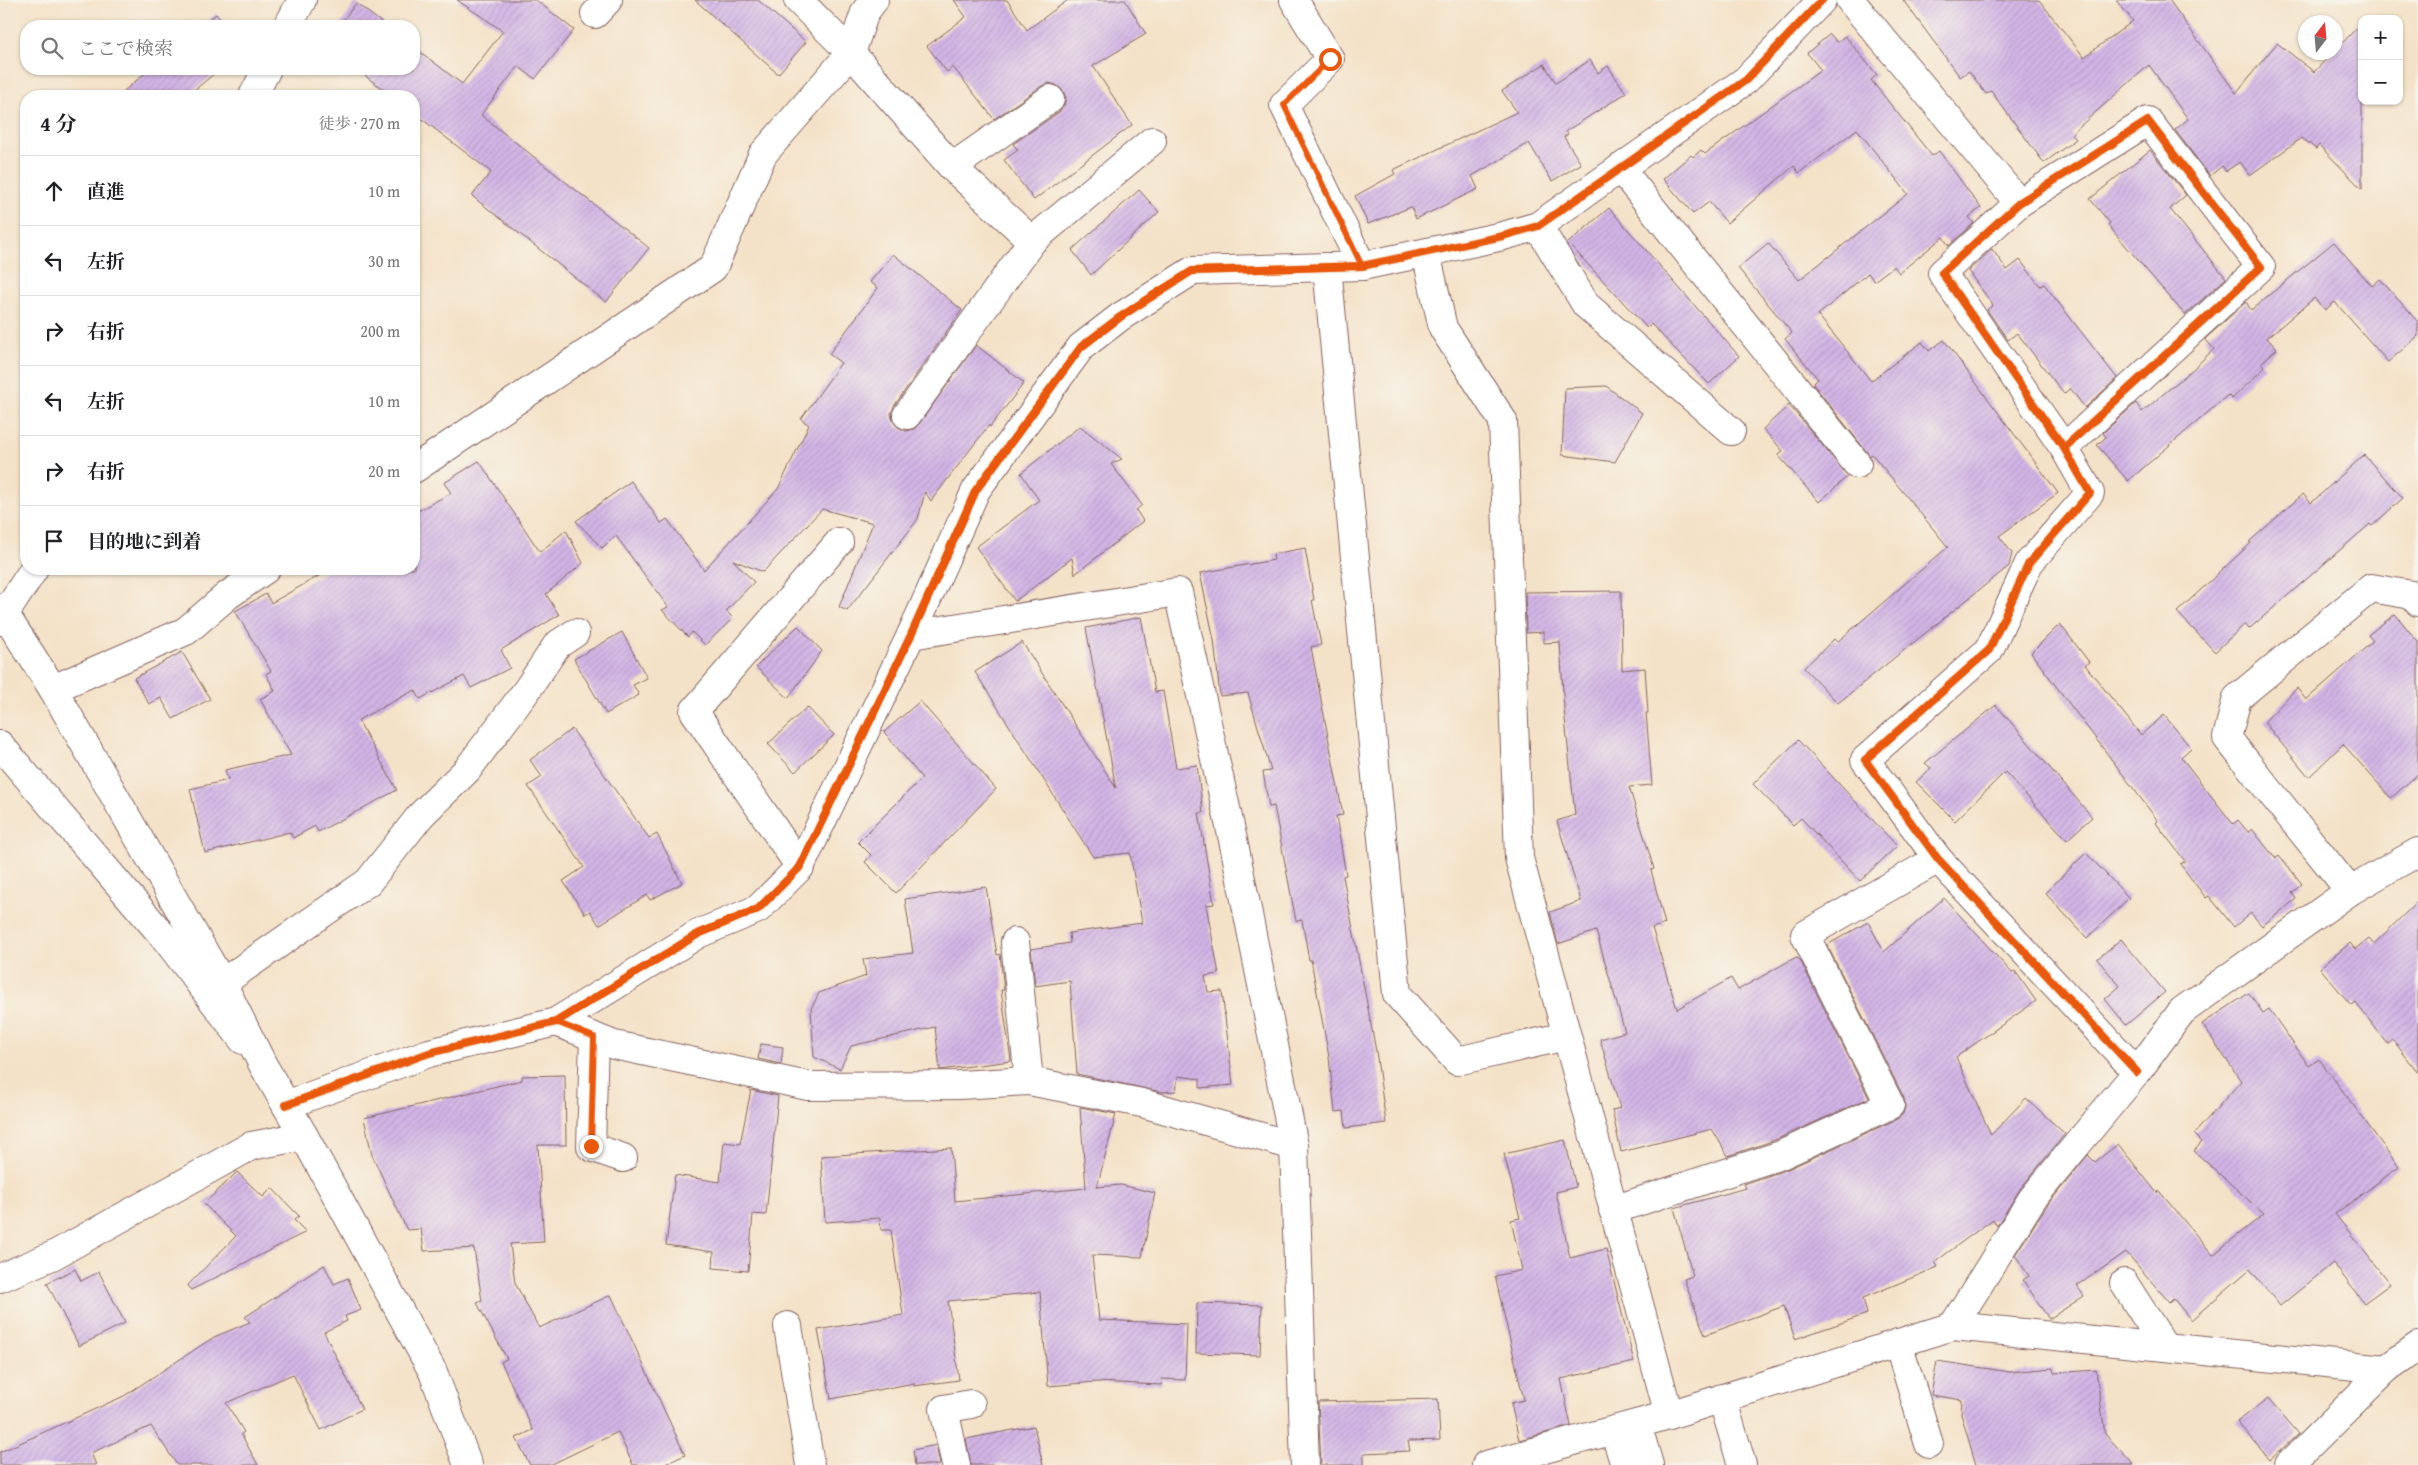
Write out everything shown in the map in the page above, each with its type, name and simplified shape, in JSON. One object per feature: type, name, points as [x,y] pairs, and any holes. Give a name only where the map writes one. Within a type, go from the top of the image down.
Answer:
[{"type":"street","points":[[291,20],[302,0]]},
{"type":"street","points":[[798,0],[851,52],[952,167],[1032,241]]},
{"type":"street","points":[[420,465],[713,268],[763,154],[851,52],[865,12],[874,0]]},
{"type":"street","points":[[1294,0],[1330,59],[1284,105],[1362,266]]},
{"type":"street","points":[[286,1105],[429,1053],[556,1022],[698,934],[758,909],[800,867],[911,636],[976,490],[1081,347],[1132,308],[1192,271],[1362,266],[1503,236],[1538,226],[1746,80],[1822,0]]},
{"type":"street","points":[[1850,0],[2019,203]]},
{"type":"street","points":[[256,90],[264,75]]},
{"type":"street","points":[[952,167],[1050,98]]},
{"type":"street","points":[[2064,448],[2261,267],[2148,121],[2019,203],[1942,273],[2064,448],[2090,493],[2029,563],[1989,650],[1865,760],[1938,860],[2137,1072]]},
{"type":"street","points":[[907,415],[1032,241],[1152,141]]},
{"type":"street","points":[[1620,168],[1857,464]]},
{"type":"street","points":[[1538,226],[1586,305],[1731,431]]},
{"type":"street","points":[[1426,253],[1443,328],[1503,421],[1519,858],[1669,1415]]},
{"type":"street","points":[[1327,267],[1397,994],[1457,1061],[1566,1036]]},
{"type":"street","points":[[800,867],[694,711],[839,542]]},
{"type":"street","points":[[30,575],[1,614],[53,689],[222,983],[263,1065],[433,1372],[468,1465]]},
{"type":"street","points":[[53,689],[186,631],[228,595],[257,575]]},
{"type":"street","points":[[2350,891],[2227,738],[2237,698],[2371,588],[2412,595],[2418,602]]},
{"type":"street","points":[[911,636],[1178,592],[1234,849],[1294,1146],[1305,1465]]},
{"type":"street","points":[[222,983],[368,882],[421,815],[467,770],[527,690],[557,645],[575,632]]},
{"type":"street","points":[[0,745],[169,943],[263,1065]]},
{"type":"street","points":[[1613,1210],[1781,1155],[1890,1105],[1805,936],[1938,860]]},
{"type":"street","points":[[1953,1326],[2032,1198],[2137,1072],[2182,1011],[2350,891],[2413,863]]},
{"type":"street","points":[[1015,942],[1029,1081]]},
{"type":"street","points":[[556,1022],[614,1044],[808,1086],[959,1085],[1029,1081],[1142,1103],[1294,1146]]},
{"type":"street","points":[[594,1037],[591,1146],[623,1158]]},
{"type":"street","points":[[0,1278],[54,1255],[251,1146],[304,1136]]},
{"type":"street","points":[[2124,1283],[2166,1348]]},
{"type":"street","points":[[788,1326],[810,1465]]},
{"type":"street","points":[[1486,1465],[1669,1415],[1953,1326],[2386,1369]]},
{"type":"street","points":[[1898,1343],[1929,1444]]},
{"type":"street","points":[[2289,1465],[2386,1369],[2418,1346]]},
{"type":"street","points":[[1722,1398],[1742,1465]]},
{"type":"street","points":[[956,1465],[944,1410],[971,1404]]},
{"type":"street","points":[[1625,1427],[1625,1465]]},
{"type":"street","points":[[1625,1427],[1649,1465]]},
{"type":"building","points":[[457,0],[536,0],[574,30],[535,79],[518,66],[481,115],[649,248],[606,302],[472,196],[491,172],[420,118],[420,90],[384,90],[364,75],[420,75],[420,52],[462,84],[503,31]]},
{"type":"building","points":[[695,0],[758,0],[806,42],[778,74]]},
{"type":"building","points":[[954,0],[1007,0],[1027,30],[1068,0],[1125,0],[1146,34],[1093,66],[1132,125],[1034,200],[1004,160],[1018,150],[1013,144],[1059,112],[1066,98],[1063,91],[1056,85],[1049,83],[994,119],[953,67],[947,72],[927,46],[966,17]]},
{"type":"building","points":[[1903,0],[2039,0],[2084,57],[2133,21],[2116,0],[2169,0],[2236,93],[2277,43],[2314,72],[2325,60],[2343,60],[2343,42],[2358,26],[2358,105],[2362,105],[2362,189],[2319,145],[2316,149],[2302,138],[2250,175],[2240,162],[2226,171],[2222,166],[2210,176],[2175,130],[2188,119],[2149,65],[2071,134],[2076,139],[2044,163],[1991,91],[1986,94],[1969,71],[1960,77]]},
{"type":"building","points":[[356,3],[378,20],[343,20]]},
{"type":"building","points":[[216,14],[221,20],[208,20]]},
{"type":"building","points":[[1830,34],[1837,42],[1845,36],[1877,75],[1871,80],[1932,156],[1939,151],[1981,208],[1969,217],[1974,223],[1949,246],[1943,237],[1899,273],[1894,266],[1874,281],[1868,273],[1818,315],[1871,381],[1922,342],[1929,351],[1944,340],[2058,493],[1999,536],[2012,553],[2009,566],[1838,703],[1804,668],[1834,639],[1837,642],[1948,547],[1872,454],[1870,456],[1813,384],[1818,379],[1785,339],[1792,333],[1738,268],[1768,243],[1799,280],[1908,194],[1857,129],[1799,173],[1794,166],[1727,223],[1709,202],[1693,214],[1663,179],[1691,155],[1693,157],[1701,150],[1705,154],[1821,70],[1807,53]]},
{"type":"building","points":[[1590,60],[1598,73],[1608,66],[1626,93],[1566,131],[1568,134],[1564,137],[1581,164],[1552,181],[1529,143],[1472,176],[1478,189],[1416,219],[1411,207],[1368,224],[1355,196],[1395,174],[1393,170],[1517,112],[1502,91],[1544,64],[1556,83]]},
{"type":"building","points":[[143,75],[213,75],[194,90],[125,90]]},
{"type":"building","points":[[2150,150],[2186,195],[2170,209],[2226,278],[2185,315],[2108,225],[2110,223],[2090,199]]},
{"type":"building","points":[[1139,190],[1159,212],[1091,275],[1072,250]]},
{"type":"building","points":[[1609,208],[1739,356],[1709,384],[1651,324],[1647,328],[1568,243]]},
{"type":"building","points":[[2334,242],[2372,286],[2380,279],[2418,322],[2418,336],[2388,362],[2335,302],[2325,310],[2314,298],[2267,338],[2277,349],[2261,363],[2265,367],[2232,399],[2228,395],[2128,481],[2097,445],[2106,437],[2103,433],[2136,403],[2142,412],[2192,370],[2214,349],[2205,339],[2246,302],[2251,310]]},
{"type":"building","points":[[1992,249],[2007,270],[2020,260],[2040,286],[2044,284],[2117,378],[2085,408],[2070,388],[2064,394],[2017,333],[2008,340],[1987,310],[1993,305],[1968,271]]},
{"type":"building","points":[[893,254],[962,310],[894,406],[891,414],[893,421],[898,427],[906,431],[914,429],[919,424],[976,345],[1024,383],[931,501],[925,492],[918,519],[847,611],[839,607],[873,523],[822,509],[763,572],[733,560],[754,582],[726,611],[733,618],[705,645],[692,632],[688,637],[662,610],[668,607],[616,536],[602,548],[576,521],[631,481],[661,523],[667,519],[704,570],[778,489],[809,425],[801,419],[841,363],[829,354],[878,288],[870,282]]},
{"type":"building","points":[[1606,386],[1642,413],[1615,462],[1562,455],[1565,388]]},
{"type":"building","points":[[1789,405],[1848,476],[1819,502],[1778,455],[1783,451],[1763,429]]},
{"type":"building","points":[[1080,426],[1122,459],[1111,464],[1142,505],[1136,510],[1143,521],[1075,574],[1072,558],[1015,601],[976,547],[1039,500],[1021,473]]},
{"type":"building","points":[[2364,455],[2403,498],[2372,526],[2370,524],[2249,629],[2245,624],[2215,652],[2177,612],[2251,543],[2249,542],[2303,494],[2311,503]]},
{"type":"building","points":[[479,461],[540,552],[566,530],[583,563],[546,594],[559,615],[501,650],[510,668],[471,688],[464,676],[420,699],[415,690],[358,720],[397,790],[318,832],[315,826],[293,838],[290,832],[205,853],[190,789],[228,780],[225,770],[291,755],[260,699],[275,691],[266,674],[271,671],[235,611],[266,594],[271,603],[320,575],[420,575],[420,510],[451,493],[444,483]]},
{"type":"building","points":[[1305,548],[1314,600],[1312,600],[1321,645],[1311,647],[1343,815],[1336,816],[1346,875],[1343,876],[1376,1051],[1386,1123],[1346,1128],[1344,1111],[1335,1112],[1329,1057],[1311,960],[1309,960],[1302,920],[1296,921],[1274,806],[1269,807],[1263,772],[1271,771],[1248,693],[1220,696],[1214,640],[1200,573],[1274,560],[1273,554]]},
{"type":"building","points":[[1621,591],[1622,670],[1645,668],[1648,713],[1646,713],[1652,785],[1629,787],[1654,869],[1651,870],[1665,924],[1652,928],[1677,1009],[1731,978],[1738,990],[1796,957],[1800,960],[1869,1098],[1775,1140],[1728,1156],[1712,1129],[1621,1152],[1612,1110],[1620,1108],[1600,1039],[1625,1032],[1596,931],[1558,944],[1550,912],[1581,901],[1557,821],[1575,815],[1564,709],[1560,642],[1544,643],[1544,632],[1526,633],[1525,592]]},
{"type":"building","points":[[2395,614],[2418,642],[2418,774],[2391,798],[2343,744],[2309,777],[2264,722],[2297,688],[2306,700],[2373,641],[2368,635]]},
{"type":"building","points":[[1141,617],[1155,692],[1163,691],[1176,768],[1197,765],[1203,813],[1199,813],[1214,904],[1206,905],[1219,974],[1205,976],[1208,992],[1222,991],[1233,1085],[1200,1088],[1200,1079],[1178,1076],[1176,1091],[1161,1092],[1077,1074],[1070,981],[1035,986],[1031,949],[1070,943],[1069,933],[1142,923],[1130,853],[1093,857],[975,672],[1022,642],[1116,788],[1086,628]]},
{"type":"building","points":[[2060,624],[2089,662],[2085,665],[2141,735],[2164,715],[2191,748],[2181,757],[2233,824],[2238,820],[2248,832],[2252,829],[2275,858],[2279,855],[2302,884],[2292,893],[2296,899],[2262,926],[2251,913],[2234,927],[2209,896],[2206,898],[2180,864],[2185,861],[2156,823],[2158,821],[2031,653]]},
{"type":"building","points":[[798,626],[822,651],[788,698],[756,667]]},
{"type":"building","points":[[622,632],[647,678],[633,685],[639,695],[606,714],[574,659]]},
{"type":"building","points":[[182,652],[210,699],[173,719],[161,698],[149,704],[134,678]]},
{"type":"building","points":[[920,701],[996,789],[896,893],[865,862],[871,855],[858,842],[922,778],[884,732]]},
{"type":"building","points":[[1996,705],[2092,817],[2067,840],[2005,772],[1955,821],[1916,782],[1931,768],[1925,763]]},
{"type":"building","points":[[807,707],[834,735],[795,772],[768,744]]},
{"type":"building","points":[[572,729],[649,838],[657,834],[682,883],[650,900],[647,895],[599,925],[590,911],[585,914],[563,881],[584,867],[528,786],[542,777],[530,760]]},
{"type":"building","points":[[1798,740],[1897,846],[1860,881],[1801,818],[1793,825],[1753,784]]},
{"type":"building","points":[[2086,853],[2129,898],[2087,938],[2045,893]]},
{"type":"building","points":[[986,887],[997,955],[1000,954],[1004,990],[1001,990],[1011,1061],[940,1070],[935,1027],[851,1046],[840,1069],[814,1057],[811,1009],[819,993],[866,976],[863,959],[913,953],[905,899]]},
{"type":"building","points":[[1944,898],[2012,973],[2015,971],[2036,1001],[1956,1057],[1991,1135],[2026,1098],[2065,1134],[2020,1189],[1997,1226],[1993,1219],[1935,1262],[1938,1267],[1863,1298],[1867,1314],[1795,1339],[1784,1306],[1705,1335],[1684,1279],[1693,1276],[1674,1208],[1746,1188],[1744,1184],[1788,1169],[1897,1119],[1903,1114],[1905,1107],[1904,1098],[1827,945],[1868,922],[1884,952]]},
{"type":"building","points":[[2418,901],[2418,1072],[2393,1040],[2388,1044],[2355,1002],[2351,1005],[2320,968],[2350,943],[2355,949],[2369,938],[2374,944]]},
{"type":"building","points":[[2121,939],[2165,992],[2126,1025],[2105,999],[2120,986],[2097,959]]},
{"type":"building","points":[[2249,993],[2263,1013],[2269,1009],[2309,1066],[2319,1059],[2399,1167],[2335,1214],[2390,1284],[2364,1303],[2333,1263],[2280,1306],[2250,1269],[2191,1320],[2173,1298],[2169,1302],[2126,1252],[2077,1286],[2084,1296],[2049,1319],[2023,1280],[2029,1276],[2015,1255],[2045,1208],[2088,1155],[2095,1162],[2118,1144],[2157,1193],[2159,1191],[2213,1255],[2264,1214],[2194,1151],[2202,1142],[2194,1134],[2241,1081],[2202,1024]]},
{"type":"building","points":[[761,1044],[783,1047],[781,1064],[758,1059]]},
{"type":"building","points":[[565,1075],[566,1145],[538,1145],[544,1242],[510,1244],[515,1283],[539,1328],[611,1295],[685,1455],[663,1465],[633,1465],[618,1432],[550,1465],[530,1465],[516,1438],[533,1430],[501,1362],[507,1359],[477,1303],[482,1301],[474,1248],[424,1251],[421,1229],[407,1230],[372,1155],[364,1118],[522,1080],[522,1076]]},
{"type":"building","points":[[751,1090],[778,1096],[766,1215],[753,1214],[748,1271],[713,1268],[714,1252],[666,1245],[675,1175],[720,1182],[724,1142],[740,1144]]},
{"type":"building","points":[[1080,1107],[1116,1114],[1097,1187],[1121,1185],[1155,1193],[1142,1257],[1092,1255],[1099,1320],[1187,1324],[1185,1380],[1162,1379],[1161,1385],[1096,1382],[1048,1386],[1040,1292],[948,1301],[959,1380],[914,1386],[914,1383],[831,1399],[818,1330],[903,1315],[891,1230],[881,1230],[880,1218],[825,1222],[821,1156],[951,1148],[955,1201],[1086,1188]]},
{"type":"building","points":[[1565,1140],[1576,1187],[1556,1192],[1570,1258],[1606,1249],[1634,1362],[1561,1379],[1571,1426],[1519,1440],[1511,1403],[1524,1400],[1495,1276],[1522,1270],[1511,1220],[1520,1218],[1504,1154]]},
{"type":"building","points":[[237,1172],[263,1197],[272,1188],[299,1216],[294,1220],[306,1232],[191,1290],[188,1285],[236,1236],[204,1204]]},
{"type":"building","points":[[324,1265],[334,1284],[348,1278],[361,1310],[345,1316],[347,1321],[324,1332],[362,1409],[321,1430],[293,1374],[226,1403],[244,1432],[241,1434],[258,1465],[177,1465],[151,1426],[91,1453],[96,1465],[0,1465],[0,1452],[124,1396],[214,1337],[250,1322],[245,1317]]},
{"type":"building","points":[[75,1269],[81,1281],[99,1272],[125,1323],[79,1346],[47,1283]]},
{"type":"building","points":[[1197,1303],[1262,1305],[1260,1355],[1196,1353]]},
{"type":"building","points":[[1937,1361],[2010,1372],[2053,1368],[2054,1373],[2096,1370],[2105,1434],[2134,1465],[1976,1465],[1961,1414],[1962,1400],[1931,1395]]},
{"type":"building","points":[[1438,1399],[1440,1440],[1408,1441],[1410,1451],[1364,1453],[1364,1465],[1321,1465],[1318,1402]]},
{"type":"building","points":[[2268,1399],[2298,1434],[2270,1460],[2237,1422]]},
{"type":"building","points":[[1034,1426],[1043,1465],[971,1465],[966,1439]]},
{"type":"building","points":[[936,1445],[940,1465],[915,1465],[913,1450]]},
{"type":"cycle path","points":[[286,1105],[429,1053],[556,1022],[698,934],[758,909],[800,867],[911,635],[976,490],[1081,347],[1120,317],[1192,271],[1362,266],[1503,236],[1538,226],[1746,80],[1822,0]]},
{"type":"cycle path","points":[[2064,448],[2261,267],[2148,121],[2019,203],[1942,273],[2064,448],[2090,493],[2029,563],[1989,650],[1865,760],[1938,859],[2137,1072]]},
{"type":"route","points":[[591,1146],[594,1037],[556,1022],[698,934],[758,909],[800,867],[830,801],[911,636],[976,490],[1081,347],[1144,300],[1192,271],[1362,266],[1284,105],[1330,59]]}]
